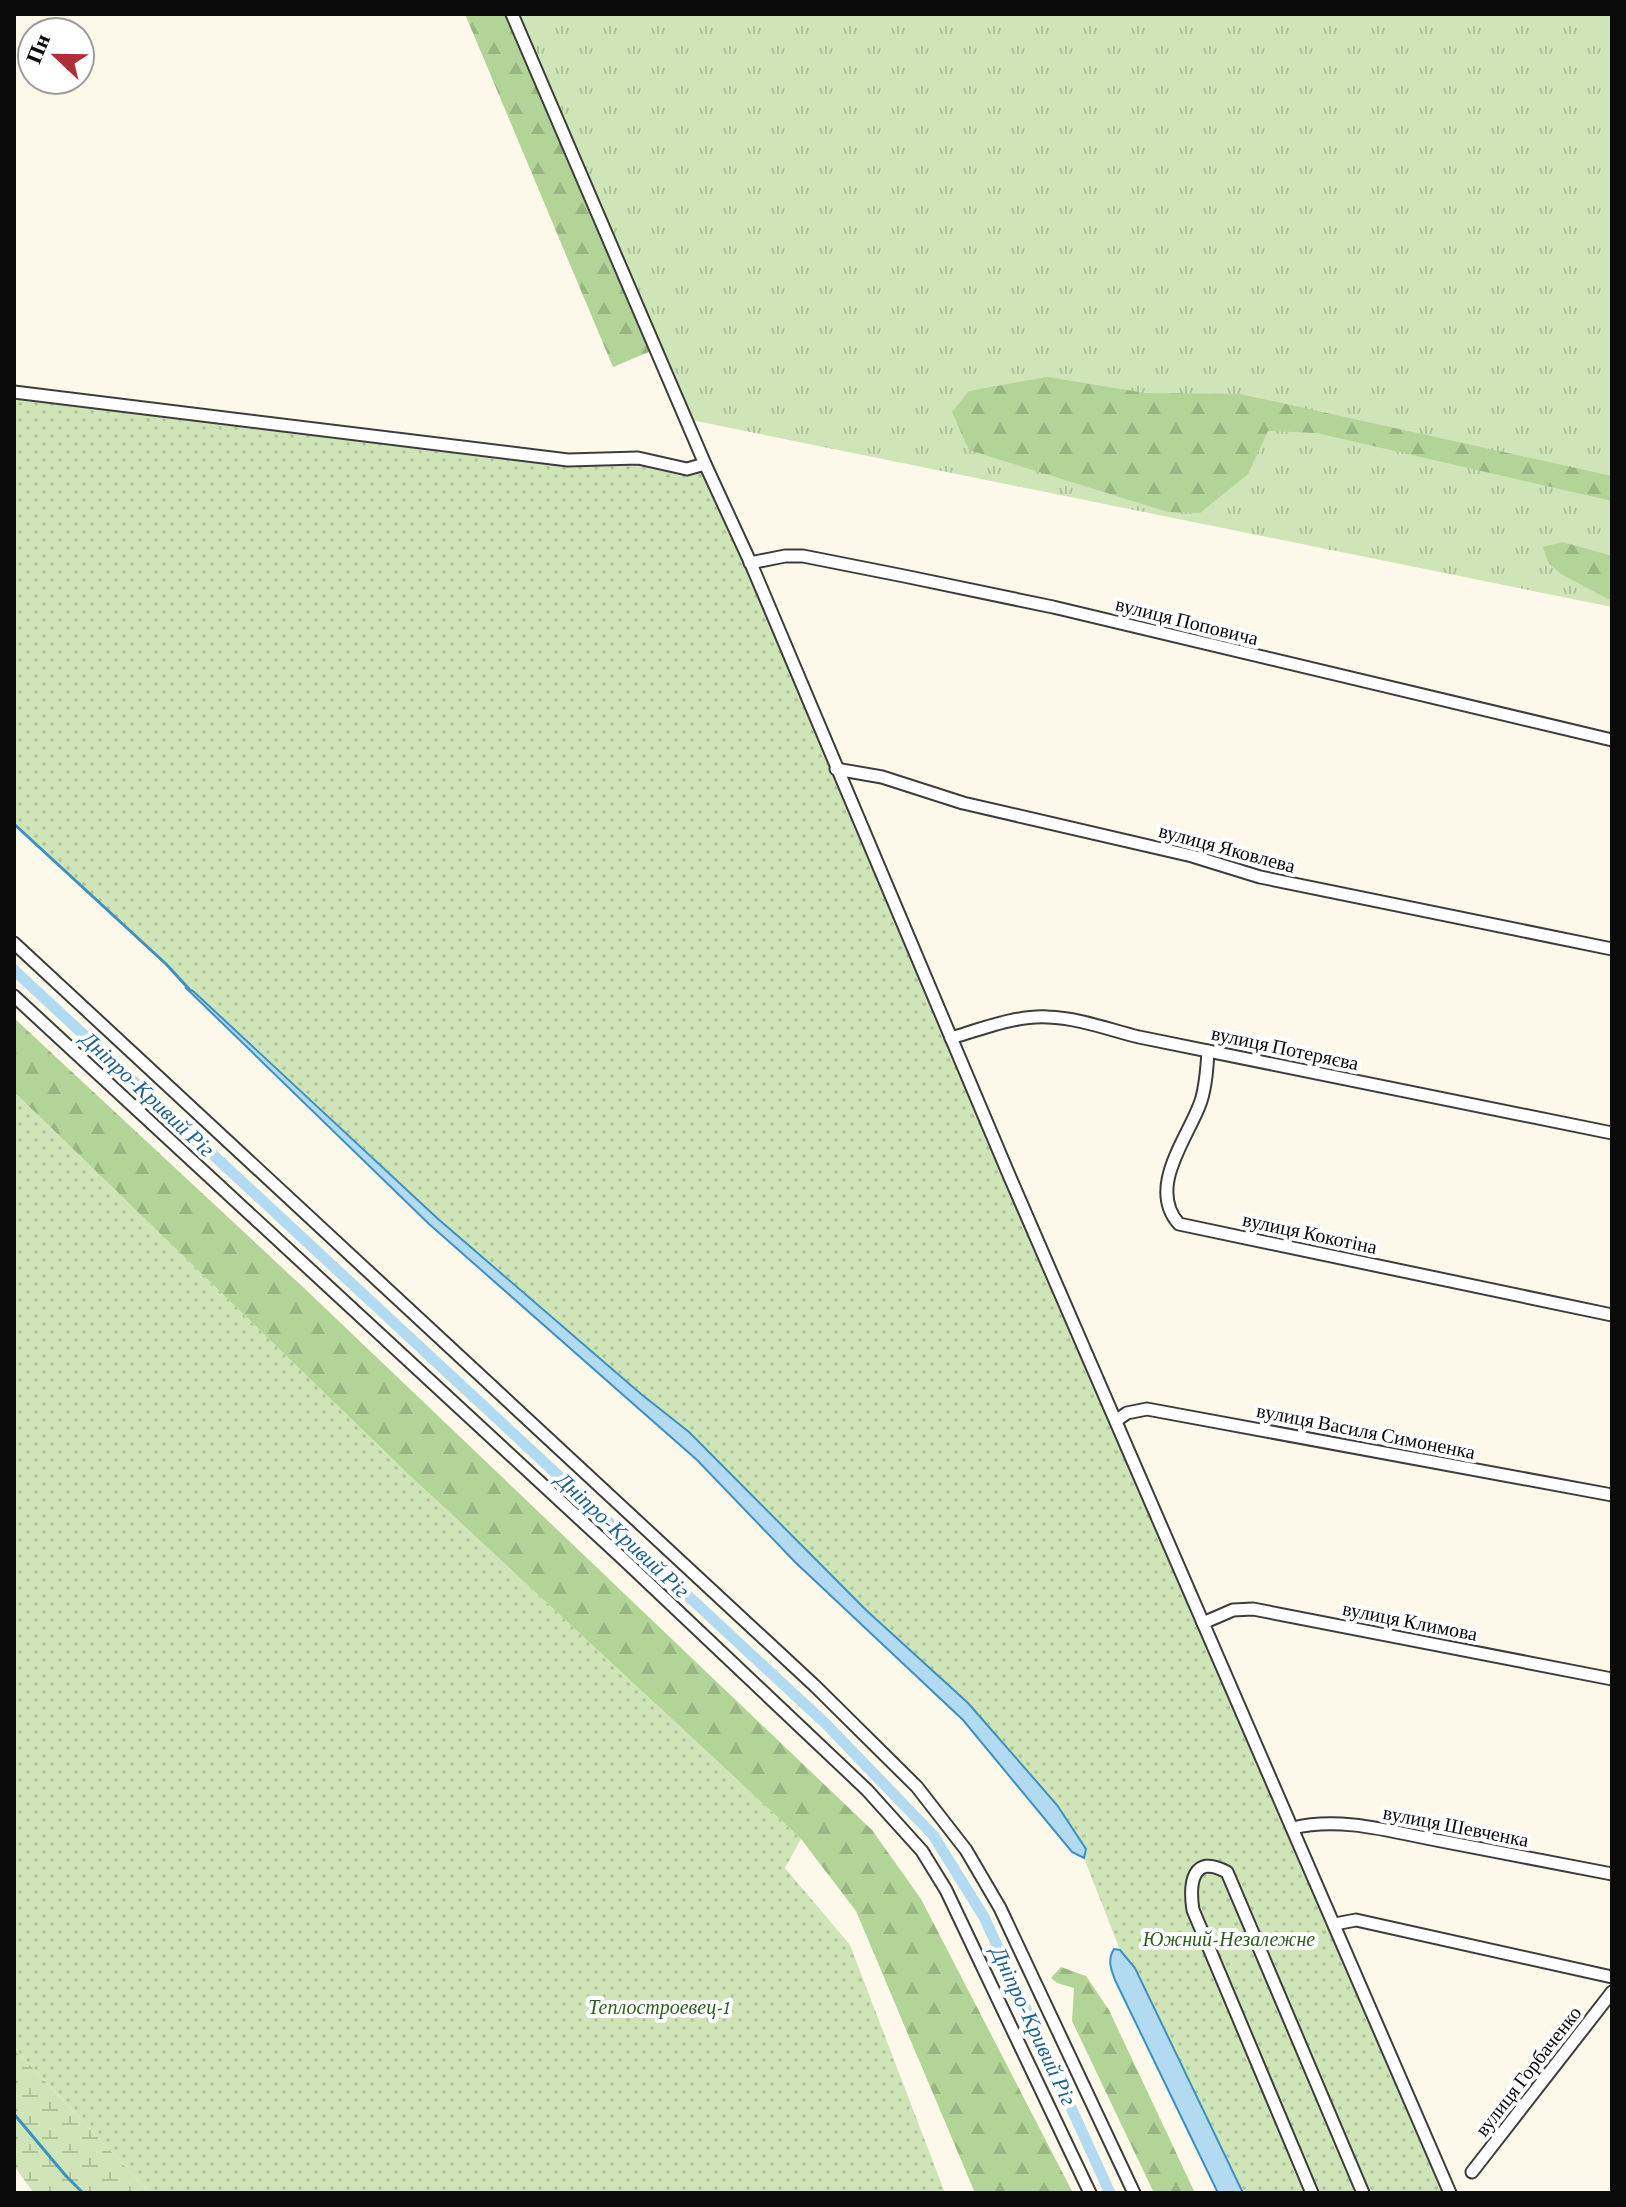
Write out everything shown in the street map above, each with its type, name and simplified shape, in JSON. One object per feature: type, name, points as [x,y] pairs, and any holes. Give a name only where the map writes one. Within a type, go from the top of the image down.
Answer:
[{"type":"street","points":[[512,14],[1450,2193]]},
{"type":"street","points":[[14,392],[568,460],[638,458],[687,469],[705,464]]},
{"type":"street","name":"вулиця Поповича","points":[[750,563],[803,556],[904,576],[1053,607],[1612,740]]},
{"type":"street","name":"вулиця Яковлева","points":[[836,769],[882,777],[963,803],[1192,856],[1260,877],[1612,949]]},
{"type":"street","points":[[14,943],[815,1686],[917,1787],[966,1850],[1000,1908],[1134,2193]]},
{"type":"street","points":[[14,996],[622,1558],[867,1790],[899,1825],[922,1851],[952,1902],[1090,2193]]},
{"type":"street","name":"вулиця Потеряєва","points":[[951,1038],[1045,1016],[1068,1019],[1208,1051],[1612,1133]]},
{"type":"street","name":"вулиця Кокотіна","points":[[1208,1051],[1200,1104],[1181,1142],[1170,1174],[1169,1203],[1172,1216],[1179,1224],[1612,1315]]},
{"type":"street","name":"вулиця Василя Симоненка","points":[[1117,1420],[1127,1413],[1147,1409],[1612,1495]]},
{"type":"street","name":"вулиця Климова","points":[[1203,1623],[1233,1610],[1253,1609],[1612,1679]]},
{"type":"street","name":"вулиця Шевченка","points":[[1293,1828],[1331,1823],[1372,1828],[1612,1874]]},
{"type":"street","points":[[1312,2193],[1193,1910],[1192,1878],[1209,1867],[1218,1867],[1227,1872],[1363,2193]]},
{"type":"street","points":[[1335,1924],[1356,1920],[1612,1977]]},
{"type":"street","name":"вулиця Горбаченко","points":[[1472,2172],[1612,1992]]},
{"type":"green space","points":[[465,14],[512,14],[656,349],[613,367]]},
{"type":"green space","points":[[512,14],[1612,14],[1612,607],[686,419]]},
{"type":"green space","points":[[1047,377],[1145,393],[1240,394],[1612,476],[1612,501],[1317,433],[1268,431],[1248,474],[1200,513],[1168,512],[969,450],[952,412],[969,391]]},
{"type":"green space","name":"Южний-Незалежне","points":[[14,392],[568,460],[638,458],[672,467],[705,464],[1442,2193],[1243,2193],[1135,1968],[1120,1950],[1084,1858],[1086,1849],[968,1704],[866,1610],[689,1432],[437,1218],[14,824]]},
{"type":"green space","points":[[1563,542],[1612,556],[1612,601],[1561,574],[1548,562],[1543,547]]},
{"type":"green space","points":[[14,1018],[304,1288],[872,1830],[921,1899],[1073,2193],[975,2193],[856,1911],[801,1839],[408,1474],[14,1092]]},
{"type":"green space","name":"Теплостроевец-1","points":[[14,1092],[408,1474],[801,1839],[785,1868],[850,1945],[945,2193],[150,2193],[14,2048]]},
{"type":"green space","points":[[1061,1967],[1086,1976],[1109,2010],[1195,2193],[1154,2193],[1072,2021],[1074,1988],[1051,1978]]},
{"type":"green space","points":[[14,2048],[150,2193],[34,2193],[14,2166]]},
{"type":"water","points":[[185,987],[193,991],[437,1218],[689,1432],[866,1610],[968,1703],[1057,1805],[1086,1849],[1084,1858],[1072,1852],[963,1720],[795,1562],[697,1460],[429,1224]]},
{"type":"water","points":[[1114,1949],[1120,1950],[1135,1968],[1243,2193],[1218,2193],[1115,1980],[1110,1961]]},
{"type":"waterway","points":[[14,824],[166,964],[189,989]]},
{"type":"waterway","name":"Дніпро-Кривий Ріг","points":[[14,970],[826,1724],[933,1835],[984,1917],[1110,2193]]},
{"type":"waterway","points":[[14,2114],[83,2193]]}]
